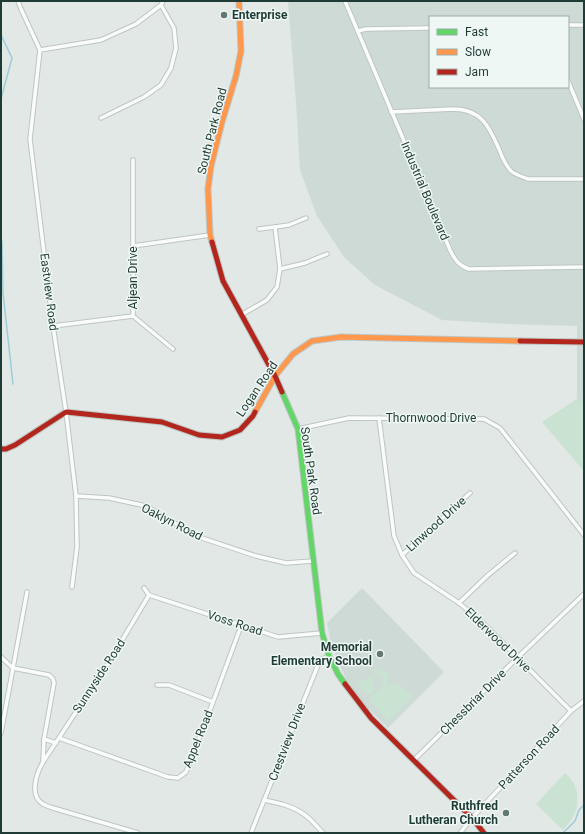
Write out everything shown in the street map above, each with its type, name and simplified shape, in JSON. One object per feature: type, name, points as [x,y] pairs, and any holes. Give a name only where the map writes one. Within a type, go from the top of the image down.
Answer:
[{"type":"main road","name":"South Park Road","points":[[239,1],[240,57],[211,166],[208,189],[210,235],[223,281],[275,376],[298,429],[322,633],[338,674],[371,718],[472,818],[484,833]]},
{"type":"main road","name":"Logan Road","points":[[66,412],[162,422],[199,435],[222,437],[240,430],[253,416],[275,376],[293,354],[312,341],[341,337],[584,342]]},
{"type":"main road","points":[[1,449],[6,449],[15,445],[66,412]]},
{"type":"street","points":[[18,1],[40,50],[101,40],[136,24],[161,5],[163,1]]},
{"type":"street","name":"Industrial Boulevard","points":[[345,1],[450,250],[457,262],[469,268],[584,267]]},
{"type":"street","points":[[100,118],[144,97],[161,85],[171,68],[176,48],[174,28],[161,5]]},
{"type":"street","points":[[569,25],[584,25]]},
{"type":"street","points":[[358,31],[366,29],[429,28]]},
{"type":"street","name":"Eastview Road","points":[[40,50],[30,139],[76,496],[77,547],[72,587]]},
{"type":"street","points":[[569,83],[584,119]]},
{"type":"street","points":[[391,112],[453,109],[469,111],[483,120],[491,131],[506,165],[520,177],[528,179],[584,179]]},
{"type":"street","name":"Aljean Drive","points":[[53,326],[133,316],[133,160]]},
{"type":"street","points":[[259,229],[288,225],[306,218]]},
{"type":"street","points":[[241,315],[267,300],[277,287],[280,269],[275,227]]},
{"type":"street","points":[[133,246],[210,235]]},
{"type":"street","points":[[280,269],[305,263],[327,254]]},
{"type":"street","points":[[133,316],[173,349]]},
{"type":"street","name":"Thornwood Drive","points":[[298,429],[349,418],[484,418],[500,428],[584,535]]},
{"type":"street","name":"Elderwood Drive","points":[[379,418],[394,536],[402,555],[414,573],[459,603],[482,622],[571,711]]},
{"type":"street","name":"Linwood Drive","points":[[402,555],[470,492]]},
{"type":"street","name":"Oaklyn Road","points":[[76,496],[110,498],[146,506],[196,536],[256,556],[286,563],[313,561]]},
{"type":"street","points":[[459,603],[487,576],[515,554]]},
{"type":"street","points":[[144,588],[149,595]]},
{"type":"street","points":[[1,733],[28,592]]},
{"type":"street","name":"Chessbriar Drive","points":[[414,760],[584,594]]},
{"type":"street","name":"Voss Road","points":[[149,595],[278,637],[322,633]]},
{"type":"street","name":"Sunnyside Road","points":[[43,762],[111,659],[149,595]]},
{"type":"street","name":"Appel Road","points":[[59,738],[168,777],[178,778],[186,772],[241,626]]},
{"type":"street","name":"Crestview Drive","points":[[251,833],[320,660],[330,656]]},
{"type":"street","points":[[1,657],[13,668],[50,675],[53,679],[54,683],[44,739],[43,762],[38,770],[36,778],[35,794],[37,798],[42,804],[53,808],[138,833]]},
{"type":"street","points":[[157,685],[169,685],[213,702]]},
{"type":"street","name":"Patterson Road","points":[[460,833],[472,818],[571,711],[584,701]]},
{"type":"street","points":[[44,739],[56,743]]},
{"type":"street","points":[[264,800],[296,809],[306,816],[323,833]]},
{"type":"shaded area","points":[[288,1],[584,1],[584,405],[577,399],[577,326],[442,320],[375,285],[344,257],[317,216],[300,170]]},
{"type":"shaded area","name":"Memorial Elementary School","points":[[362,588],[444,672],[388,728],[367,707],[349,685],[331,643],[327,623]]},
{"type":"green space","points":[[577,399],[584,405],[584,471],[542,422]]},
{"type":"green space","points":[[375,667],[390,674],[386,685],[398,684],[413,696],[388,721],[368,699],[383,687],[380,686],[383,678],[373,672]]},
{"type":"green space","points":[[375,676],[373,684],[374,690],[371,694],[365,692],[357,685],[361,680],[367,681],[369,677]]},
{"type":"green space","points":[[565,773],[574,784],[577,799],[575,812],[563,830],[536,804]]},
{"type":"waterway","points":[[1,35],[12,58],[1,99]]},
{"type":"waterway","points":[[1,238],[3,293],[13,384]]},
{"type":"waterway","points":[[563,833],[575,821],[579,810],[584,805]]},
{"type":"traffic: fast","points":[[282,392],[298,429],[322,633],[329,656],[345,684]]},
{"type":"traffic: slow","points":[[212,242],[210,235],[208,189],[211,166],[236,76],[241,51],[239,1]]},
{"type":"traffic: slow","points":[[255,412],[275,376],[293,354],[312,341],[341,337],[520,341]]},
{"type":"traffic: jam","points":[[212,242],[223,281],[275,376],[282,392]]},
{"type":"traffic: jam","points":[[520,341],[584,342]]},
{"type":"traffic: jam","points":[[1,449],[6,449],[15,445],[66,412],[162,422],[199,435],[222,437],[240,430],[255,412]]},
{"type":"traffic: jam","points":[[345,684],[371,718],[472,818],[484,833]]},
{"type":"place","name":"Enterprise","points":[[224,15]]},
{"type":"place","name":"Memorial Elementary School","points":[[380,654]]},
{"type":"place","name":"Ruthfred Lutheran Church","points":[[506,813]]}]
